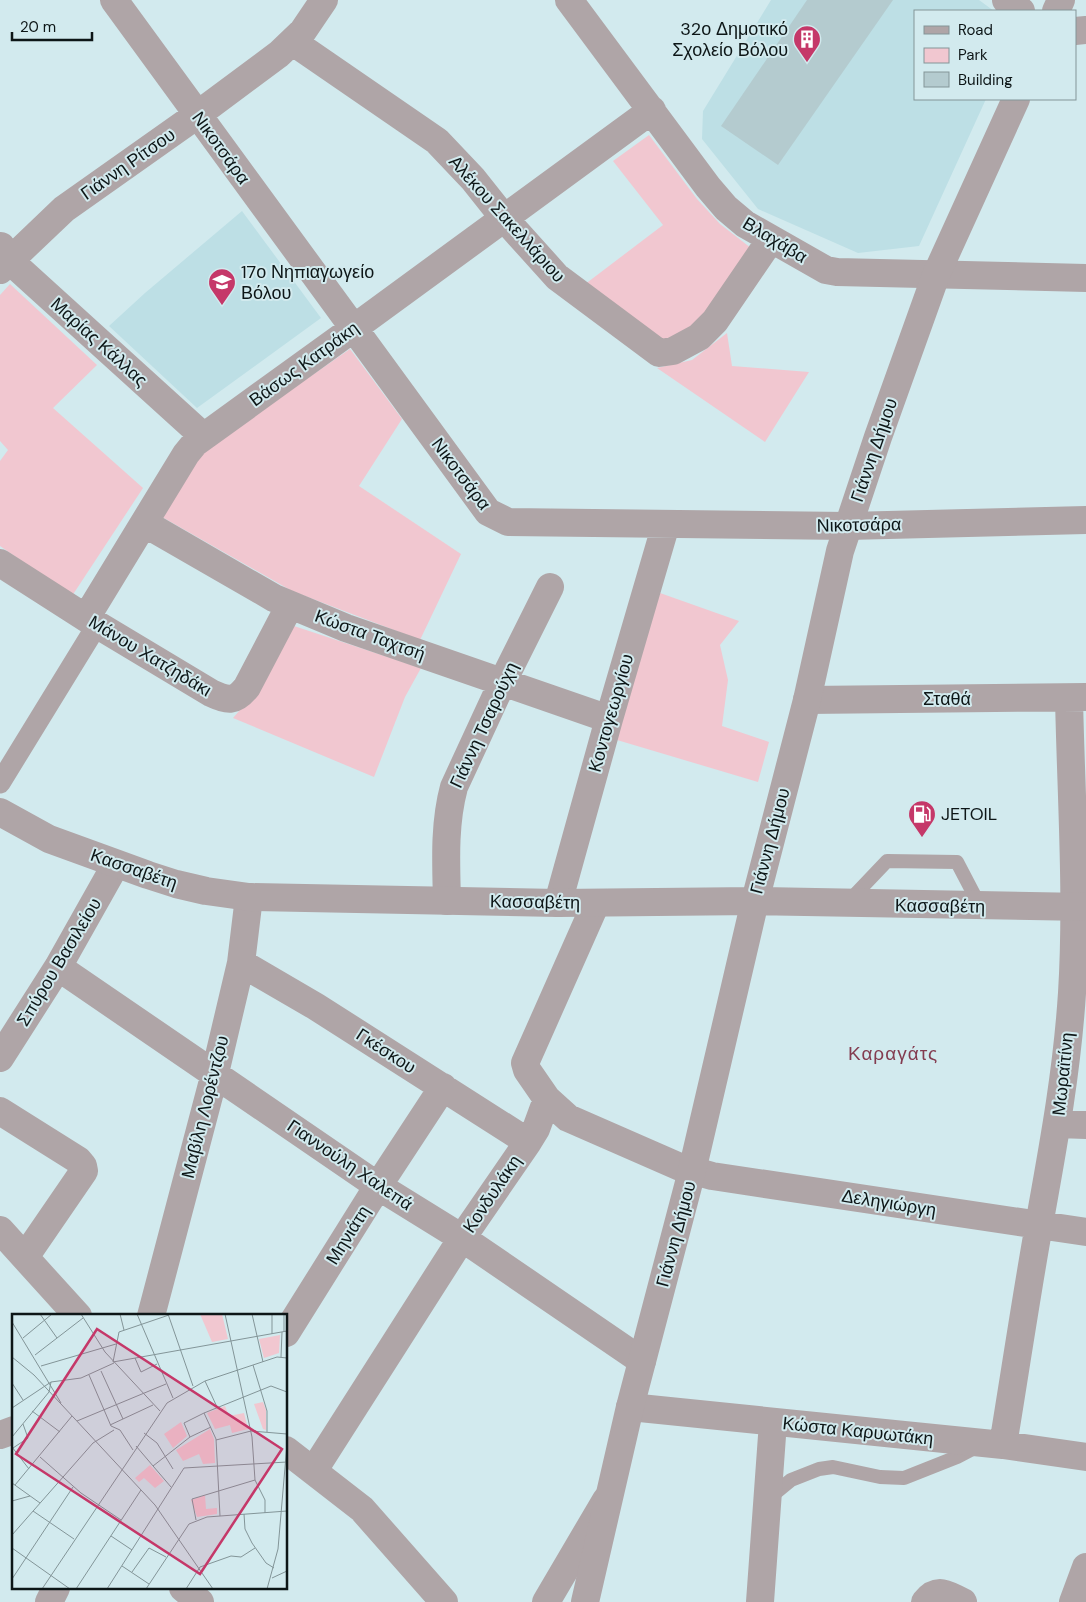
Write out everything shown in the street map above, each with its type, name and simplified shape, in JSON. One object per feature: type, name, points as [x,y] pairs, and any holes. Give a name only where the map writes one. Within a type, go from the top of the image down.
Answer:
[{"type":"street","name":"Νικοτσάρα","points":[[114,0],[488,512],[508,522],[848,526],[1086,520]]},
{"type":"street","name":"Γιάννη Ρίτσου","points":[[3,258],[64,209],[197,115],[293,42],[310,23],[324,0]]},
{"type":"street","name":"Βλαχάβα","points":[[569,0],[708,187],[726,208],[745,224],[826,270],[837,272],[1086,278]]},
{"type":"street","points":[[1006,0],[1020,10]]},
{"type":"street","name":"Αλέκου Σακελλάριου","points":[[293,42],[437,141],[473,179],[504,218],[565,285],[659,353],[673,351],[699,337],[715,321],[771,240]]},
{"type":"street","name":"Γιάννη Δήμου","points":[[585,1602],[630,1407],[692,1171],[755,901],[807,700],[840,551],[936,275],[1016,100]]},
{"type":"street","name":"Βάσως Κατράκη","points":[[0,783],[91,622],[144,523],[195,442],[652,110]]},
{"type":"street","name":"Μαρίας Κάλλας","points":[[3,258],[203,436]]},
{"type":"street","name":"Κώστα Ταχτσή","points":[[144,523],[274,598],[290,605],[346,628],[609,719]]},
{"type":"street","name":"Κοντογεωργίου","points":[[558,903],[666,524]]},
{"type":"street","name":"Μάνου Χατζηδάκι","points":[[0,563],[91,622],[211,693],[223,698],[231,699],[240,696],[248,687],[290,605]]},
{"type":"street","name":"Γιάννη Τσαρούχη","points":[[447,901],[446,830],[450,802],[460,772],[550,587]]},
{"type":"street","name":"Σταθά","points":[[807,700],[1078,698]]},
{"type":"street","name":"Μωραϊτίνη","points":[[993,1445],[1039,1226],[1058,1124],[1080,907],[1078,698]]},
{"type":"street","name":"Κασσαβέτη","points":[[0,812],[49,839],[116,864],[176,884],[206,891],[249,896],[558,903],[755,901],[1080,907]]},
{"type":"street","name":"Σπύρου Βασιλείου","points":[[0,1058],[58,967],[116,864]]},
{"type":"street","name":"Μαβίλη Λορέντζου","points":[[152,1314],[215,1073],[241,963],[249,896]]},
{"type":"street","points":[[596,903],[525,1063],[527,1070],[547,1099],[568,1118],[692,1171]]},
{"type":"street","name":"Γκέσκου","points":[[241,963],[315,1006],[528,1142]]},
{"type":"street","name":"Γιαννούλη Χαλεπά","points":[[58,967],[378,1186],[462,1238],[642,1361]]},
{"type":"street","name":"Μηνιάτη","points":[[288,1330],[378,1186],[443,1087]]},
{"type":"street","name":"Κονδυλάκη","points":[[314,1470],[462,1238],[528,1142],[536,1129],[547,1099]]},
{"type":"street","points":[[0,1111],[78,1160],[83,1166],[84,1171],[25,1257]]},
{"type":"street","points":[[1058,1124],[1086,1124]]},
{"type":"street","name":"Δεληγιώργη","points":[[692,1171],[712,1176],[1086,1232]]},
{"type":"street","points":[[0,1230],[76,1314]]},
{"type":"street","name":"Κώστα Καρυωτάκη","points":[[630,1407],[993,1445],[1086,1457]]},
{"type":"street","points":[[760,1602],[773,1422]]},
{"type":"street","points":[[288,1451],[362,1509],[444,1602]]},
{"type":"street","points":[[546,1602],[611,1492]]},
{"type":"street","points":[[1073,1602],[1086,1567]]},
{"type":"street","points":[[49,1602],[55,1590]]},
{"type":"street","points":[[185,1590],[200,1602]]},
{"type":"street","points":[[931,1597],[942,1593],[963,1602]]},
{"type":"lane","points":[[847,904],[887,861],[957,862],[980,906]]},
{"type":"lane","points":[[768,1499],[791,1480],[819,1469],[833,1467],[880,1477],[904,1478],[993,1445]]},
{"type":"shaded area","points":[[771,0],[979,0],[993,10],[914,10],[914,100],[986,100],[919,246],[858,253],[758,209],[702,139],[703,111]]},
{"type":"shaded area","name":"17ο Νηπιαγωγείο Βόλου","points":[[242,211],[321,318],[197,408],[109,326]]},
{"type":"green space","points":[[649,135],[697,199],[720,224],[751,248],[729,291],[668,348],[580,288],[663,225],[613,161]]},
{"type":"green space","points":[[10,284],[97,365],[53,408],[143,488],[72,596],[0,546],[0,461],[8,450],[0,441],[0,295]]},
{"type":"green space","points":[[727,333],[732,366],[809,372],[765,442],[657,368],[692,360]]},
{"type":"green space","points":[[350,349],[402,419],[359,486],[461,554],[420,640],[292,591],[162,517],[201,452]]},
{"type":"green space","points":[[660,593],[739,621],[720,645],[728,680],[722,726],[769,742],[758,782],[617,740]]},
{"type":"green space","points":[[294,626],[421,668],[405,697],[374,777],[233,718],[253,695]]},
{"type":"building","name":"32ο Δημοτικό Σχολείο Βόλου","points":[[807,0],[893,0],[778,165],[721,126]]},
{"type":"place","name":"32ο Δημοτικό Σχολείο Βόλου","points":[[807,63]]},
{"type":"place","name":"17ο Νηπιαγωγείο Βόλου","points":[[222,306]]},
{"type":"place","name":"JETOIL","points":[[922,838]]},
{"type":"district","name":"Καραγάτς","points":[[893,1053]]}]
